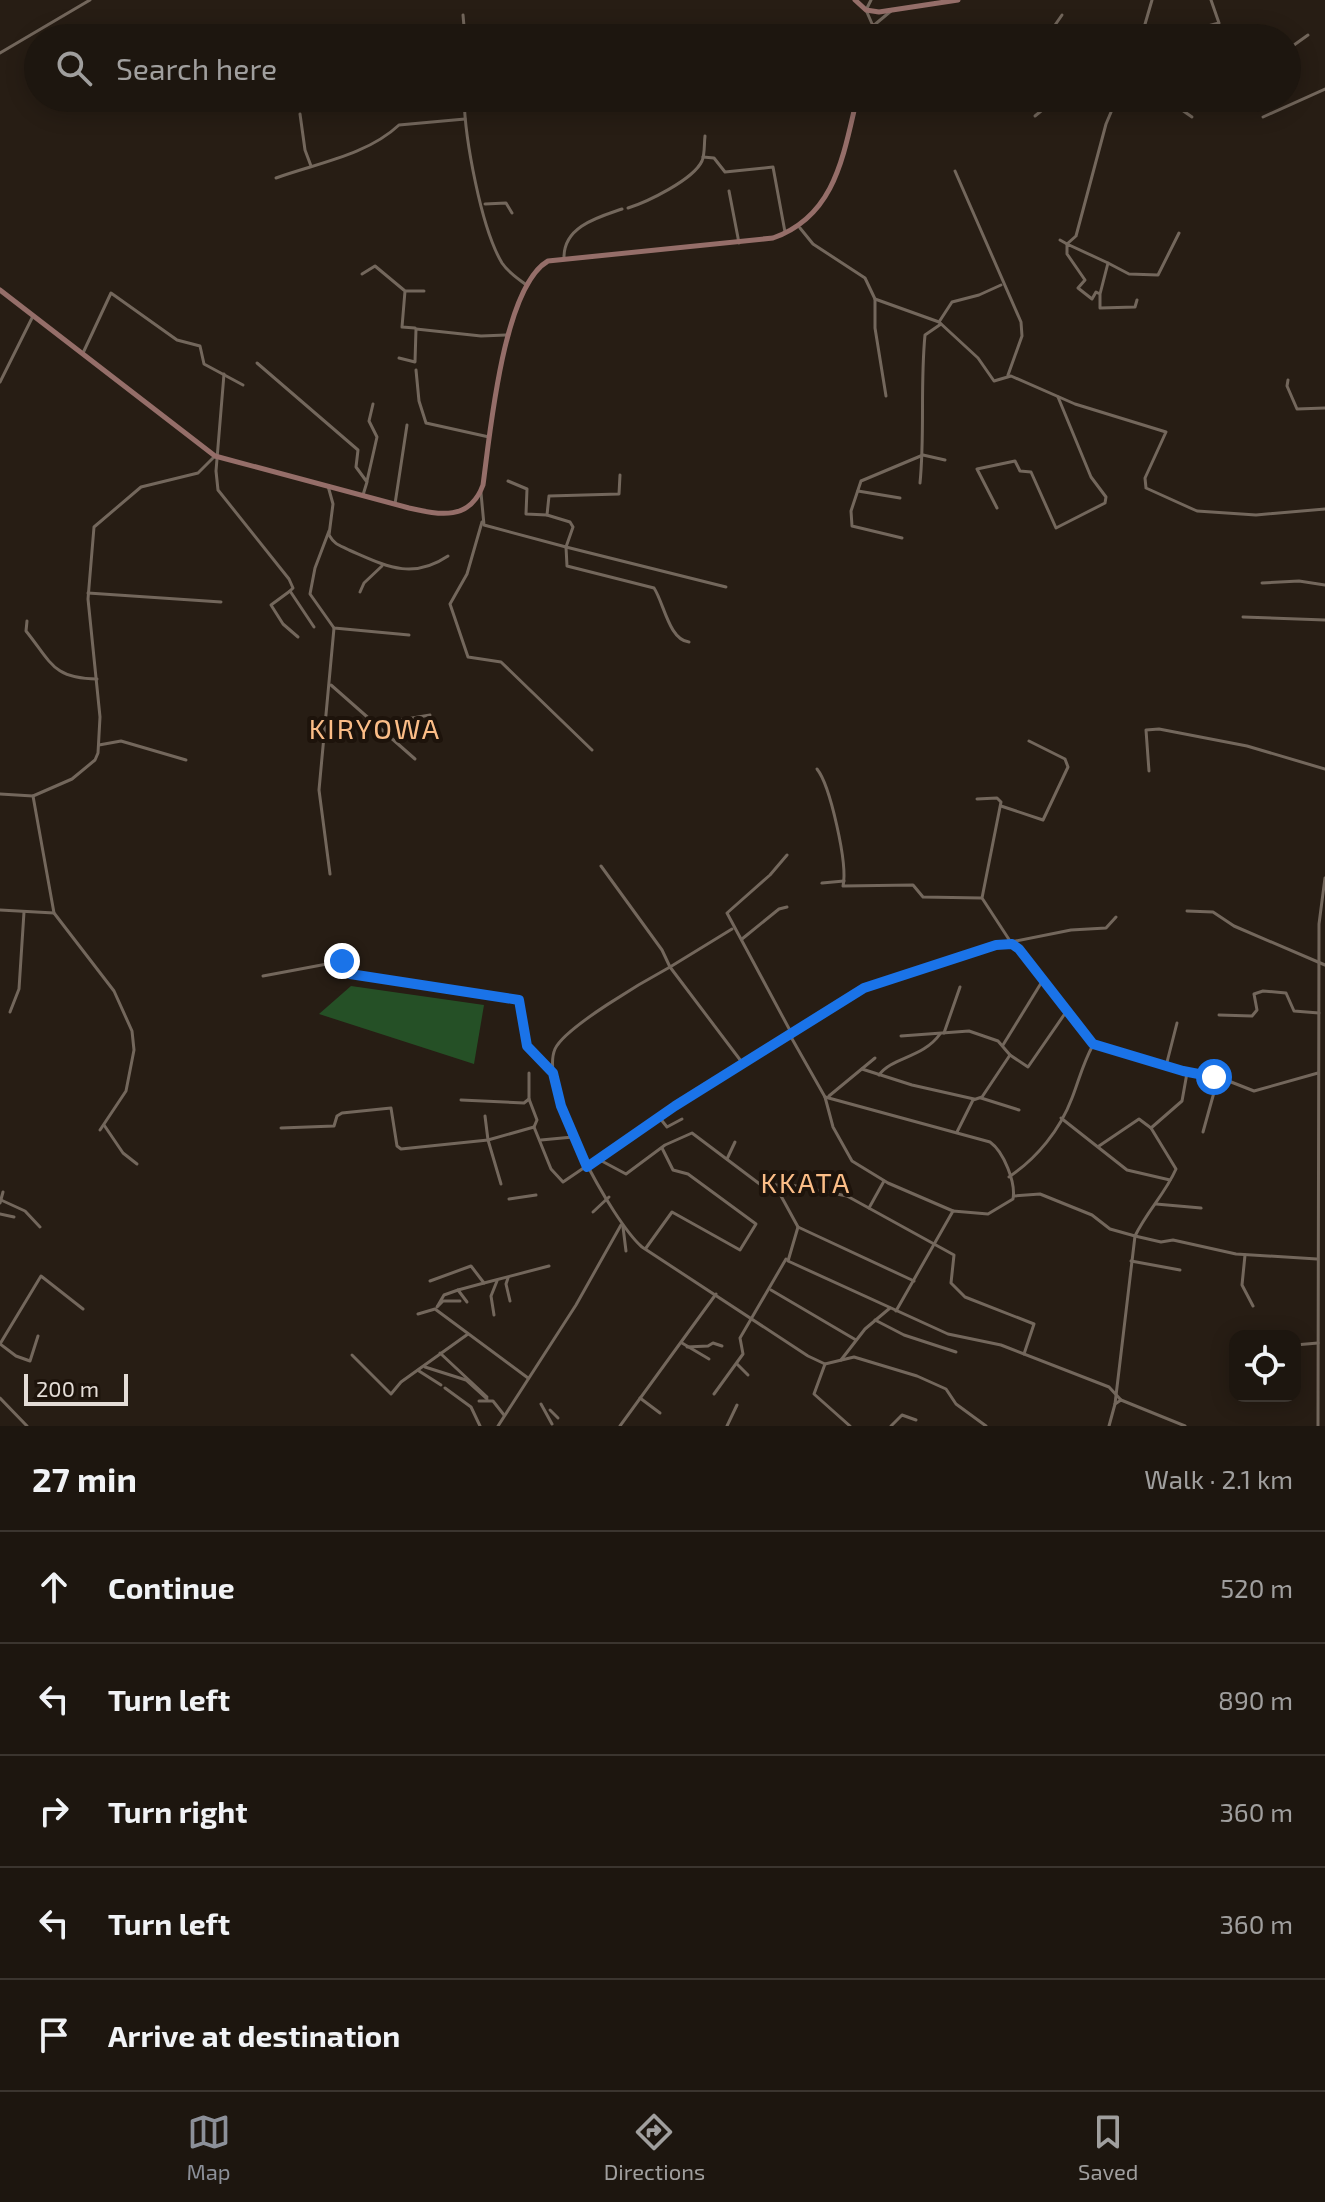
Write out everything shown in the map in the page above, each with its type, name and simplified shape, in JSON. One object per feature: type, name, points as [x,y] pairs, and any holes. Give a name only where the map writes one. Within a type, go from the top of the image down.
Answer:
[{"type":"street","points":[[49,24],[90,0]]},
{"type":"street","points":[[855,0],[866,10],[872,24]]},
{"type":"street","points":[[866,10],[871,0]]},
{"type":"street","points":[[866,10],[891,11],[958,0]]},
{"type":"street","points":[[1145,24],[1152,0]]},
{"type":"street","points":[[1211,0],[1219,23],[1215,24]]},
{"type":"street","points":[[875,24],[891,11]]},
{"type":"street","points":[[463,15],[464,24]]},
{"type":"street","points":[[1056,24],[1062,15]]},
{"type":"street","points":[[1301,40],[1308,35]]},
{"type":"street","points":[[0,53],[24,39]]},
{"type":"street","points":[[1301,100],[1325,89]]},
{"type":"street","points":[[465,112],[471,154],[497,251],[504,266],[525,284]]},
{"type":"street","points":[[592,750],[501,662],[468,657],[450,604],[467,574],[482,522],[481,489],[501,365],[525,284],[548,261],[739,243],[800,228],[827,197],[853,112]]},
{"type":"street","points":[[1035,116],[1040,112]]},
{"type":"street","points":[[1100,294],[1096,292],[1092,299],[1078,288],[1085,280],[1067,254],[1067,244],[1076,236],[1085,213],[1112,112]]},
{"type":"street","points":[[1185,112],[1192,117]]},
{"type":"street","points":[[1263,117],[1274,112]]},
{"type":"street","points":[[300,114],[305,150],[311,166]]},
{"type":"street","points":[[276,178],[365,148],[386,138],[399,125],[465,119]]},
{"type":"street","points":[[564,257],[570,239],[585,222],[648,202],[686,178],[703,157],[705,136]]},
{"type":"street","points":[[703,157],[714,158],[725,172],[773,167],[785,234]]},
{"type":"street","points":[[875,299],[940,323],[978,358],[994,381],[998,382],[1008,375],[1022,336],[1021,322],[955,171]]},
{"type":"street","points":[[729,191],[739,243]]},
{"type":"street","points":[[485,204],[506,203],[512,213]]},
{"type":"street","points":[[800,228],[813,244],[865,278],[875,299],[875,328],[886,396]]},
{"type":"street","points":[[1060,240],[1129,274],[1158,275],[1179,233]]},
{"type":"street","points":[[1108,263],[1100,294],[1100,308],[1129,309],[1135,307],[1137,300]]},
{"type":"street","points":[[362,274],[375,266],[405,291],[402,327],[415,328]]},
{"type":"street","points":[[920,483],[925,433],[920,391],[925,335],[940,323],[952,302],[979,295],[1002,284]]},
{"type":"street","points":[[0,290],[217,457],[433,513],[459,513],[474,503],[481,489]]},
{"type":"street","points":[[83,353],[111,293],[177,340],[200,346],[204,364],[243,385]]},
{"type":"street","points":[[0,382],[33,316]]},
{"type":"street","points":[[399,358],[415,362],[416,329],[481,336],[506,335]]},
{"type":"street","points":[[257,363],[358,450],[356,467],[367,482]]},
{"type":"street","points":[[416,370],[419,401],[426,423],[489,437]]},
{"type":"street","points":[[224,374],[216,484],[222,498],[289,579],[293,588],[271,605],[283,624],[298,637]]},
{"type":"street","points":[[1008,375],[1058,397],[1166,432],[1145,478],[1146,488],[1197,511],[1256,515],[1325,509]]},
{"type":"street","points":[[1288,380],[1287,386],[1297,409],[1325,408]]},
{"type":"street","points":[[997,508],[977,469],[1015,461],[1020,471],[1031,472],[1056,528],[1105,503],[1106,497],[1091,477],[1058,397]]},
{"type":"street","points":[[363,495],[377,437],[369,421],[373,404]]},
{"type":"street","points":[[395,505],[407,425]]},
{"type":"street","points":[[902,538],[852,526],[850,517],[858,491],[866,477],[923,455],[945,460]]},
{"type":"street","points":[[0,794],[33,796],[72,779],[90,765],[99,745],[97,679],[88,593],[91,534],[103,516],[141,487],[198,473],[217,457]]},
{"type":"street","points":[[547,515],[549,496],[619,494],[620,475]]},
{"type":"street","points":[[508,481],[527,489],[526,514],[547,515],[572,524],[566,547],[567,566],[654,588],[662,600],[672,630],[681,641],[689,642]]},
{"type":"street","points":[[328,486],[333,504],[329,531],[315,568],[310,594],[334,628],[319,790],[330,874]]},
{"type":"street","points":[[858,491],[900,498]]},
{"type":"street","points":[[482,522],[486,527],[726,587]]},
{"type":"street","points":[[329,531],[336,545],[382,566],[425,566],[448,556]]},
{"type":"street","points":[[360,592],[364,583],[382,566]]},
{"type":"street","points":[[1262,583],[1299,581],[1325,585]]},
{"type":"street","points":[[290,591],[314,627]]},
{"type":"street","points":[[88,593],[221,602]]},
{"type":"street","points":[[1243,617],[1325,620]]},
{"type":"street","points":[[27,621],[26,631],[52,666],[69,677],[97,679]]},
{"type":"street","points":[[334,628],[409,635]]},
{"type":"street","points":[[331,685],[415,759]]},
{"type":"street","points":[[377,724],[430,715]]},
{"type":"street","points":[[1149,771],[1146,730],[1159,729],[1247,746],[1325,769]]},
{"type":"street","points":[[99,745],[121,741],[186,760]]},
{"type":"street","points":[[1001,806],[1043,820],[1068,767],[1065,759],[1029,741]]},
{"type":"street","points":[[817,769],[826,780],[843,886],[913,885],[923,897],[982,898]]},
{"type":"street","points":[[33,796],[54,913],[114,991],[132,1031],[134,1050],[126,1091],[102,1128],[137,1164]]},
{"type":"street","points":[[977,799],[999,799],[1001,806],[982,898],[1012,944],[1093,1044],[1187,1073],[1218,1078],[1261,1091],[1318,1073]]},
{"type":"street","points":[[787,855],[770,875],[729,908],[728,919],[827,1096],[833,1127],[847,1155],[884,1181],[953,1211],[988,1214],[1014,1196],[1040,1194],[1094,1216],[1110,1229],[1135,1236],[1161,1242],[1173,1240],[1245,1255],[1317,1259]]},
{"type":"street","points":[[601,866],[662,950],[670,967],[744,1065]]},
{"type":"street","points":[[1318,1426],[1320,909],[1325,878]]},
{"type":"street","points":[[822,883],[844,881]]},
{"type":"street","points":[[741,940],[779,909],[787,907]]},
{"type":"street","points":[[0,910],[54,913]]},
{"type":"street","points":[[1187,911],[1213,912],[1234,926],[1322,965]]},
{"type":"street","points":[[10,1012],[19,989],[24,912]]},
{"type":"street","points":[[534,1127],[559,1181],[587,1167],[659,1117],[868,987],[996,945],[1071,930],[1106,928],[1116,917]]},
{"type":"street","points":[[626,1251],[622,1226],[609,1197],[587,1167],[561,1106],[553,1073],[553,1055],[559,1043],[592,1016],[733,928]]},
{"type":"street","points":[[263,976],[343,961],[350,974],[519,1000],[527,1046],[553,1073]]},
{"type":"street","points":[[1003,1045],[1043,979]]},
{"type":"street","points":[[879,1075],[889,1066],[915,1056],[933,1044],[952,1020],[960,987]]},
{"type":"street","points":[[1219,1015],[1252,1016],[1257,1010],[1254,994],[1263,991],[1284,992],[1294,1011],[1319,1013]]},
{"type":"street","points":[[901,1036],[978,1032],[1003,1045],[1010,1055],[1028,1067],[1066,1012]]},
{"type":"street","points":[[1166,1066],[1177,1023]]},
{"type":"street","points":[[1009,1177],[1035,1158],[1061,1118],[1093,1044]]},
{"type":"street","points":[[980,1098],[1010,1055]]},
{"type":"street","points":[[827,1096],[875,1058]]},
{"type":"street","points":[[862,1069],[1019,1110]]},
{"type":"street","points":[[529,1073],[529,1099],[537,1120],[534,1127]]},
{"type":"street","points":[[1151,1128],[1182,1101],[1187,1073]]},
{"type":"street","points":[[1203,1132],[1218,1078]]},
{"type":"street","points":[[827,1096],[994,1144],[1014,1196]]},
{"type":"street","points":[[461,1100],[524,1103],[529,1099]]},
{"type":"street","points":[[957,1132],[974,1099]]},
{"type":"street","points":[[281,1128],[334,1126],[342,1113],[391,1108],[397,1146],[401,1149],[488,1140],[534,1127]]},
{"type":"street","points":[[1318,1113],[1325,1113]]},
{"type":"street","points":[[485,1116],[488,1140],[501,1184]]},
{"type":"street","points":[[659,1117],[667,1127],[676,1119],[682,1119]]},
{"type":"street","points":[[1061,1118],[1127,1170],[1172,1180]]},
{"type":"street","points":[[1098,1146],[1139,1119],[1151,1128],[1175,1163],[1172,1180],[1147,1212],[1135,1236],[1115,1404],[1109,1426]]},
{"type":"street","points":[[598,1159],[626,1174],[662,1148],[692,1133],[761,1185],[839,1194],[955,1257],[951,1283],[958,1292],[986,1302],[999,1313],[1034,1324],[1024,1354]]},
{"type":"street","points":[[541,1140],[574,1136]]},
{"type":"street","points":[[727,1159],[735,1142]]},
{"type":"street","points":[[645,1249],[672,1212],[740,1250],[756,1224],[688,1174],[673,1170],[662,1148]]},
{"type":"street","points":[[869,1208],[884,1181]]},
{"type":"street","points":[[775,1185],[798,1227],[915,1281]]},
{"type":"street","points":[[509,1199],[536,1195]]},
{"type":"street","points":[[1,1197],[25,1211],[40,1227]]},
{"type":"street","points":[[593,1212],[609,1197]]},
{"type":"street","points":[[1318,1200],[1325,1201]]},
{"type":"street","points":[[1156,1204],[1201,1208]]},
{"type":"street","points":[[896,1311],[953,1211]]},
{"type":"street","points":[[0,1214],[14,1217]]},
{"type":"street","points":[[622,1226],[645,1249],[825,1364],[859,1358],[940,1385],[956,1404],[986,1426]]},
{"type":"street","points":[[498,1426],[576,1305],[622,1226]]},
{"type":"street","points":[[714,1394],[737,1364],[744,1349],[739,1342],[771,1290],[798,1227]]},
{"type":"street","points":[[1317,1238],[1325,1238]]},
{"type":"street","points":[[1245,1255],[1242,1285],[1253,1306]]},
{"type":"street","points":[[786,1259],[948,1334],[1024,1354],[1109,1387],[1121,1400],[1185,1426]]},
{"type":"street","points":[[1131,1261],[1180,1270]]},
{"type":"street","points":[[430,1281],[471,1266],[484,1283]]},
{"type":"street","points":[[436,1308],[444,1295],[549,1266]]},
{"type":"street","points":[[1318,1268],[1325,1267]]},
{"type":"street","points":[[38,1336],[30,1361],[16,1356],[0,1344],[41,1276],[83,1309]]},
{"type":"street","points":[[508,1278],[506,1284],[510,1301]]},
{"type":"street","points":[[494,1315],[491,1296],[497,1280]]},
{"type":"street","points":[[458,1290],[467,1302]]},
{"type":"street","points":[[771,1290],[856,1340]]},
{"type":"street","points":[[620,1426],[716,1294]]},
{"type":"street","points":[[418,1314],[436,1308],[443,1301],[460,1301]]},
{"type":"street","points":[[436,1308],[528,1378]]},
{"type":"street","points":[[841,1360],[856,1340],[890,1308]]},
{"type":"street","points":[[875,1320],[904,1335],[956,1352]]},
{"type":"street","points":[[352,1355],[391,1394],[423,1366],[468,1334]]},
{"type":"street","points":[[682,1343],[709,1359]]},
{"type":"street","points":[[687,1347],[713,1343],[722,1346]]},
{"type":"street","points":[[1301,1344],[1318,1343]]},
{"type":"street","points":[[440,1353],[504,1415]]},
{"type":"street","points":[[737,1364],[748,1375]]},
{"type":"street","points":[[825,1364],[813,1391],[850,1426]]},
{"type":"street","points":[[423,1366],[466,1380],[488,1399]]},
{"type":"street","points":[[419,1371],[471,1407],[480,1426]]},
{"type":"street","points":[[1318,1382],[1325,1381]]},
{"type":"street","points":[[0,1398],[20,1414],[27,1426]]},
{"type":"street","points":[[640,1398],[660,1413]]},
{"type":"street","points":[[479,1401],[488,1399]]},
{"type":"street","points":[[1115,1404],[1121,1400]]},
{"type":"street","points":[[541,1404],[552,1424]]},
{"type":"street","points":[[727,1426],[737,1405]]},
{"type":"street","points":[[550,1410],[558,1418]]},
{"type":"street","points":[[891,1426],[902,1415],[916,1420]]},
{"type":"green space","points":[[351,986],[484,1005],[474,1064],[319,1014]]},
{"type":"district","name":"KIRYOWA","points":[[375,728]]},
{"type":"district","name":"KKATA","points":[[806,1182]]},
{"type":"route","points":[[342,961],[350,974],[519,1000],[527,1046],[553,1073],[561,1106],[587,1167],[675,1106],[791,1037],[864,988],[996,945],[1012,944],[1019,949],[1093,1044],[1214,1077]]}]
